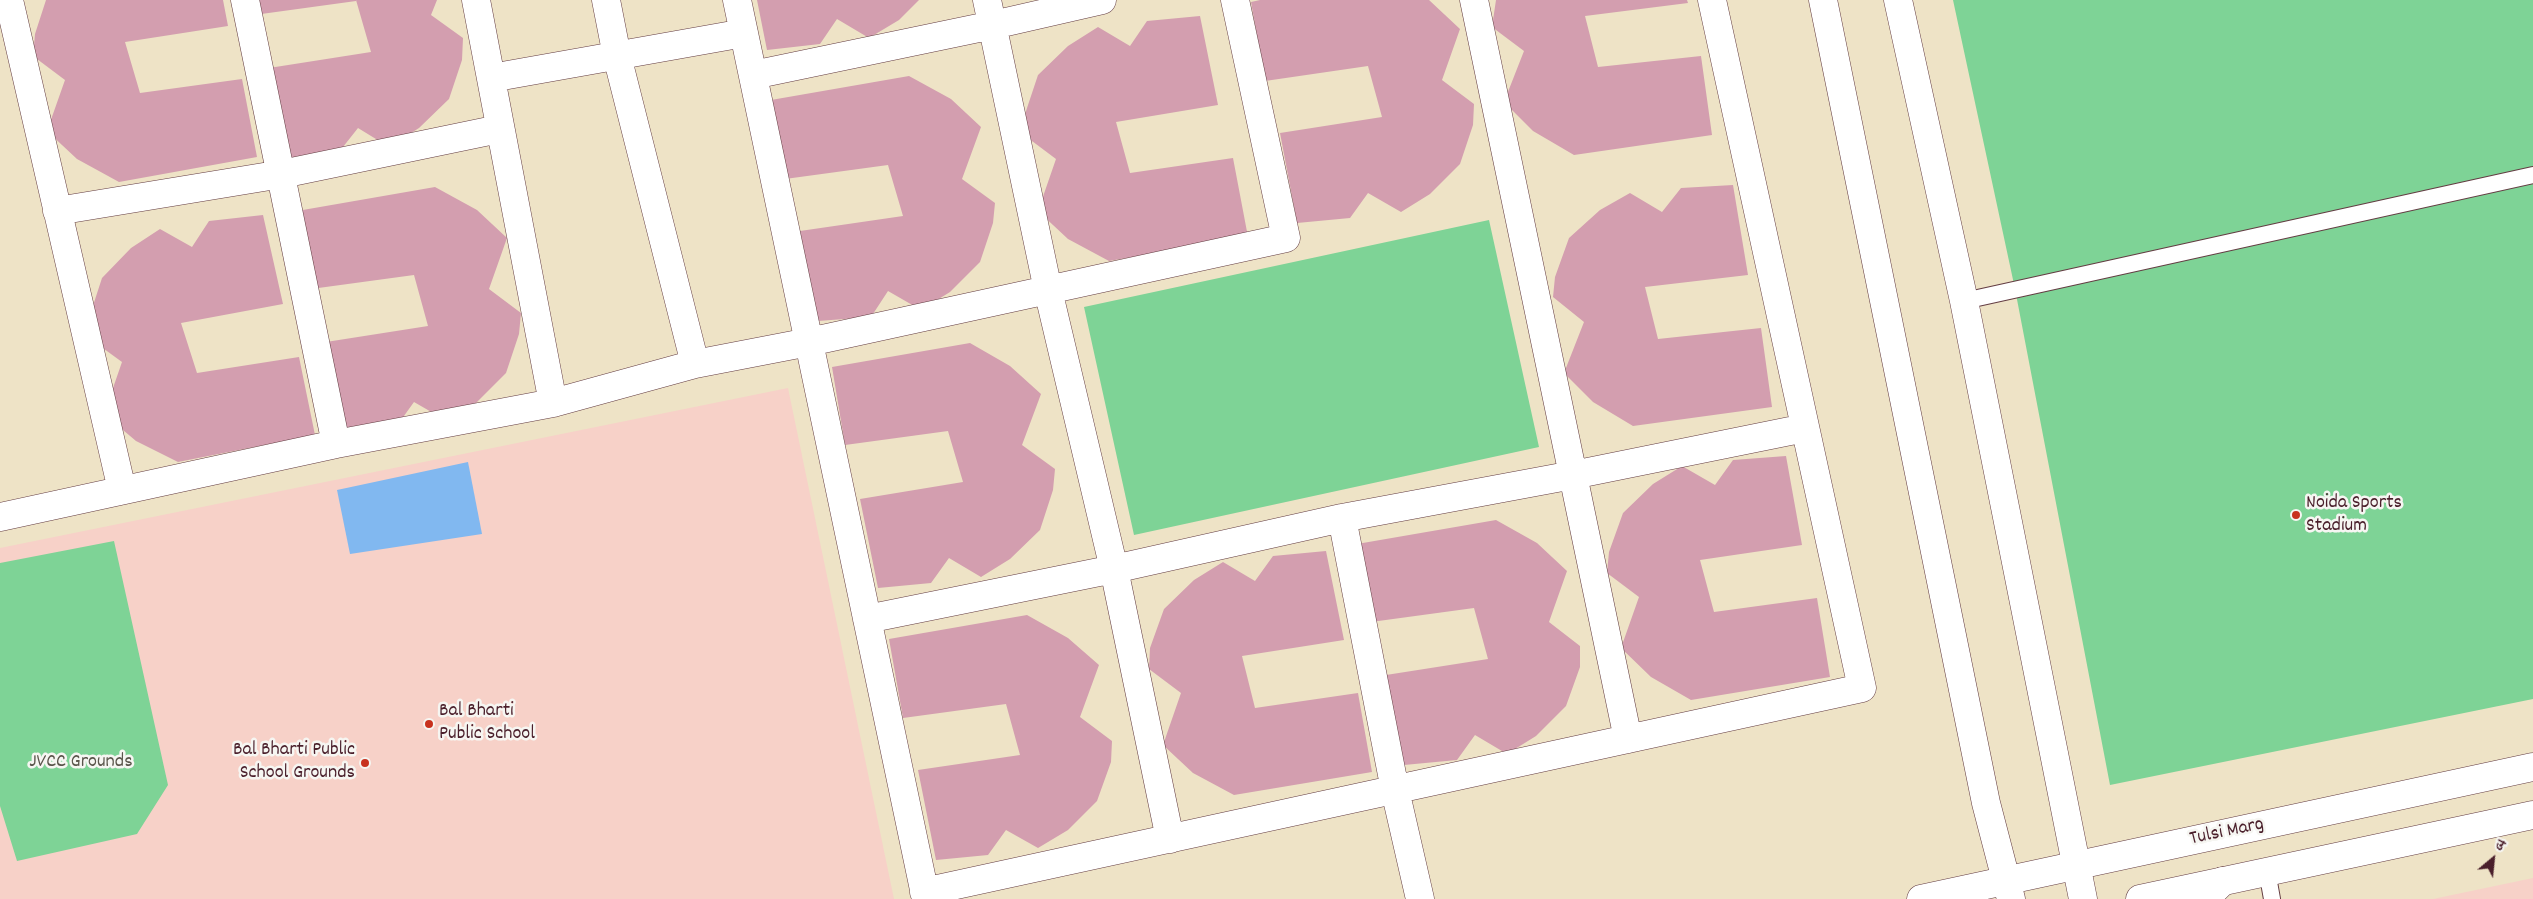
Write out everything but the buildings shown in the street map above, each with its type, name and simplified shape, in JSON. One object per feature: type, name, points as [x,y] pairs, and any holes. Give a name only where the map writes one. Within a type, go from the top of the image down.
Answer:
[{"type":"street","points":[[9,0],[122,490]]},
{"type":"street","points":[[245,0],[336,444]]},
{"type":"street","points":[[476,0],[553,403]]},
{"type":"street","points":[[606,0],[618,56],[695,364]]},
{"type":"street","points":[[737,0],[925,896],[1170,839],[1862,688],[1712,0]]},
{"type":"street","points":[[753,75],[990,13],[1102,0]]},
{"type":"street","points":[[0,517],[336,444],[553,403],[695,364],[809,342],[1286,238],[1235,0]]},
{"type":"street","points":[[1474,0],[1628,739]]},
{"type":"street","points":[[1823,0],[1986,803],[2008,890]]},
{"type":"street","points":[[1898,0],[1964,300],[2083,899]]},
{"type":"street","points":[[990,13],[1048,290],[1114,569],[1170,839]]},
{"type":"street","points":[[491,78],[744,33]]},
{"type":"street","points":[[57,211],[282,174],[499,128]]},
{"type":"street","points":[[867,619],[1114,569],[1342,518],[1573,475],[1805,428]]},
{"type":"street","points":[[1342,518],[1395,790],[1420,899]]},
{"type":"street","name":"Tulsi Marg","points":[[1921,899],[2008,890],[2076,865],[2533,767]]},
{"type":"street","points":[[2140,899],[2214,890],[2267,871],[2533,814]]},
{"type":"lane","points":[[1964,300],[2533,175]]},
{"type":"lane","points":[[2267,871],[2272,899]]},
{"type":"shaded area","name":"Bal Bharti Public School","points":[[788,388],[894,899],[0,899],[0,548]]},
{"type":"shaded area","points":[[2533,878],[2533,899],[2433,899]]},
{"type":"green space","name":"Noida Sports Stadium","points":[[1953,0],[2533,0],[2533,699],[2110,785],[2015,289]]},
{"type":"green space","points":[[1489,220],[1539,447],[1134,535],[1084,307]]},
{"type":"green space","name":"JVCC Grounds","points":[[114,541],[168,785],[137,834],[17,861],[0,806],[0,563]]},
{"type":"water","points":[[468,462],[482,534],[350,554],[337,490]]},
{"type":"place","name":"Noida Sports Stadium","points":[[2296,515]]},
{"type":"place","name":"Bal Bharti Public School","points":[[429,724]]},
{"type":"place","name":"Bal Bharti Public School Grounds","points":[[365,763]]}]
